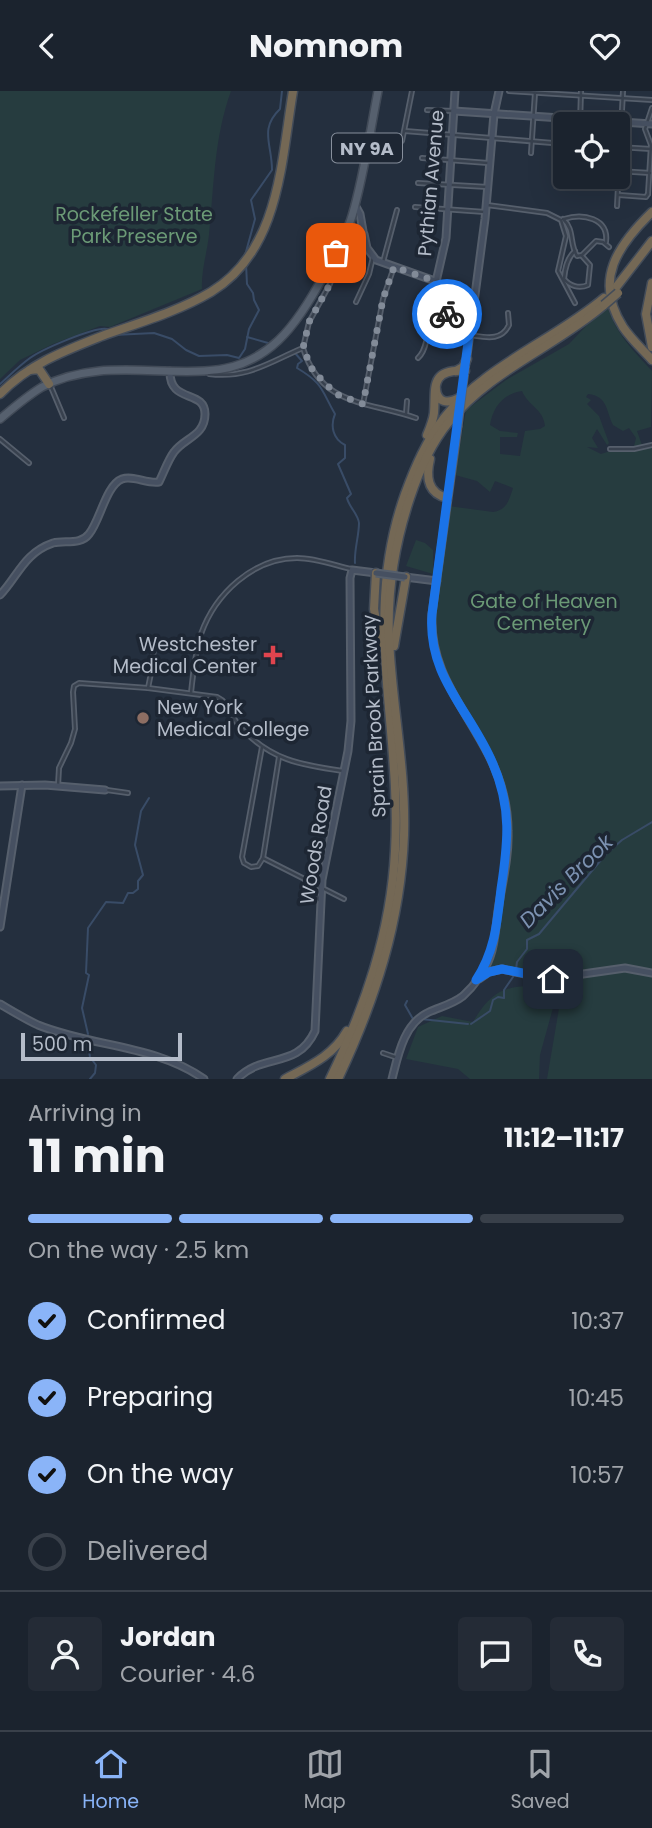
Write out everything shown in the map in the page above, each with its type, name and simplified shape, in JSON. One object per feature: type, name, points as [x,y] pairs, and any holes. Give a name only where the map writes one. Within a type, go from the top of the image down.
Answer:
[{"type":"highway","points":[[0,392],[20,372],[40,359],[198,299],[224,282],[245,261],[260,232],[272,195],[291,91]]},
{"type":"highway","points":[[652,212],[623,242],[614,261],[611,284],[618,318],[626,332],[652,360]]},
{"type":"highway","name":"Sprain Brook Parkway","points":[[617,289],[652,241]]},
{"type":"highway","name":"Sprain Brook Parkway","points":[[340,1076],[379,979],[393,928],[399,891],[404,807],[389,609],[396,549],[418,476],[442,431],[457,412],[482,389],[581,323],[652,251]]},
{"type":"highway","points":[[652,283],[646,318],[652,347]]},
{"type":"highway","name":"Sprain Brook Parkway","points":[[330,1079],[366,994],[385,929],[395,853],[395,799],[383,609],[388,563],[399,512],[416,467],[436,429],[465,388],[604,302]]},
{"type":"highway","points":[[0,392],[22,374],[55,354],[110,332]]},
{"type":"highway","points":[[49,384],[43,365],[55,354]]},
{"type":"highway","points":[[460,372],[443,377],[437,384],[436,392],[439,398],[450,402],[465,388],[460,372],[467,359]]},
{"type":"highway","points":[[22,374],[38,368],[49,384]]},
{"type":"highway","points":[[416,467],[432,422],[435,385],[444,374],[460,372]]},
{"type":"highway","points":[[442,431],[429,461],[428,479],[434,492],[447,498]]},
{"type":"highway","points":[[376,573],[374,617],[385,666]]},
{"type":"highway","points":[[392,673],[394,644],[406,577]]},
{"type":"highway","points":[[285,1079],[321,1060],[335,1048],[366,994]]},
{"type":"main road","name":"NY 9A","points":[[0,419],[29,395],[71,375],[94,371],[207,371],[229,368],[247,361],[281,339],[306,309],[348,229],[378,91]]},
{"type":"street","points":[[402,141],[412,91]]},
{"type":"street","name":"Pythian Avenue","points":[[418,358],[423,355],[425,347],[435,281],[445,246],[455,91]]},
{"type":"street","points":[[467,359],[499,91]]},
{"type":"street","points":[[509,91],[581,93],[652,100]]},
{"type":"street","points":[[531,153],[536,91]]},
{"type":"street","points":[[622,112],[623,91]]},
{"type":"street","points":[[580,112],[581,93]]},
{"type":"street","points":[[618,195],[650,195],[649,124],[652,108]]},
{"type":"street","points":[[427,110],[553,119]]},
{"type":"street","points":[[630,123],[649,124]]},
{"type":"street","points":[[405,131],[553,142]]},
{"type":"street","points":[[630,148],[651,149]]},
{"type":"street","points":[[422,158],[490,163]]},
{"type":"street","points":[[630,172],[650,173]]},
{"type":"street","points":[[418,183],[488,187]]},
{"type":"street","points":[[617,206],[618,189]]},
{"type":"street","points":[[355,205],[360,214],[367,248],[373,257],[435,281]]},
{"type":"street","points":[[415,207],[486,208],[548,213],[562,220],[570,228],[577,255],[582,255],[590,265],[588,285],[580,287],[568,284],[564,279],[566,264],[575,251]]},
{"type":"street","points":[[383,263],[397,210]]},
{"type":"street","points":[[562,220],[575,216],[600,222],[606,230],[607,245],[599,241],[593,243],[582,255]]},
{"type":"street","points":[[562,220],[566,236],[559,276],[575,303]]},
{"type":"street","points":[[336,253],[339,258],[334,274],[309,322],[303,348],[313,371],[336,394],[416,418]]},
{"type":"street","points":[[356,302],[369,274],[373,257]]},
{"type":"street","points":[[363,404],[383,299],[394,267]]},
{"type":"street","points":[[430,308],[471,320]]},
{"type":"street","points":[[469,335],[494,338],[501,335],[509,325],[508,313]]},
{"type":"street","points":[[449,341],[452,316]]},
{"type":"street","points":[[207,371],[209,374],[223,375],[250,372],[303,348]]},
{"type":"street","points":[[0,595],[26,560],[53,543],[79,540],[87,536],[118,481],[126,478],[159,482],[174,451],[196,435],[205,417],[200,403],[179,391],[173,383],[171,371]]},
{"type":"street","points":[[49,384],[64,418]]},
{"type":"street","points":[[392,1079],[413,1023],[424,1014],[458,999],[476,980],[488,961],[493,945],[508,849],[508,818],[493,763],[459,705],[436,657],[431,628],[447,498],[465,388]]},
{"type":"street","points":[[406,414],[407,401]]},
{"type":"street","points":[[0,439],[29,463]]},
{"type":"street","points":[[610,449],[652,446]]},
{"type":"street","points":[[191,693],[198,646],[205,623],[237,581],[265,564],[285,559],[307,559],[352,570],[437,581]]},
{"type":"street","name":"Woods Road","points":[[237,1079],[259,1064],[290,1058],[302,1050],[311,1038],[316,1021],[323,874],[344,771],[353,694],[349,602],[352,570]]},
{"type":"street","points":[[148,688],[155,637]]},
{"type":"street","points":[[147,642],[155,643]]},
{"type":"street","points":[[58,786],[59,768],[74,734],[74,687],[82,683],[148,688],[221,699],[227,704],[233,718],[262,747],[279,757],[298,764],[344,771]]},
{"type":"street","points":[[262,747],[242,857],[244,863],[251,867],[258,866],[263,857],[279,757]]},
{"type":"street","points":[[0,927],[22,785]]},
{"type":"street","points":[[0,786],[58,786],[128,793]]},
{"type":"street","points":[[263,857],[344,899]]},
{"type":"street","points":[[313,883],[319,882],[323,874]]},
{"type":"street","points":[[302,877],[316,893],[321,913]]},
{"type":"street","points":[[476,980],[489,972],[502,969],[548,979],[625,968],[652,973]]},
{"type":"street","points":[[0,1004],[38,1025],[167,1060],[204,1079]]},
{"type":"street","points":[[383,1053],[398,1058]]},
{"type":"green space","name":"Rockefeller State Park Preserve","points":[[0,91],[231,91],[218,144],[202,289],[110,327],[100,326],[53,344],[20,360],[0,379]]},
{"type":"green space","name":"Gate of Heaven Cemetery","points":[[608,308],[621,334],[652,371],[651,427],[637,431],[642,445],[634,446],[636,438],[629,428],[623,431],[613,425],[603,401],[595,395],[588,394],[586,397],[591,400],[587,404],[599,416],[609,443],[607,445],[597,429],[592,438],[598,448],[587,447],[601,454],[652,446],[652,971],[639,967],[551,978],[503,968],[484,974],[489,964],[509,849],[501,779],[440,665],[433,622],[448,506],[493,512],[507,504],[513,488],[495,481],[490,492],[477,481],[455,475],[466,410],[506,380],[569,344]],"holes":[[[522,391],[541,415],[545,426],[525,431],[520,456],[500,454],[500,437],[517,437],[518,433],[500,431],[490,425],[494,413],[500,402],[509,395]]]},
{"type":"green space","points":[[416,540],[433,550],[433,574],[406,566]]},
{"type":"green space","points":[[624,970],[652,976],[652,1079],[547,1079],[564,979]]},
{"type":"green space","points":[[559,986],[540,1055],[539,1079],[470,1079],[458,1069],[406,1059],[418,1027],[442,1016],[473,1022],[491,999],[499,992],[509,989]]},
{"type":"waterway","points":[[244,259],[255,219],[251,200],[272,170],[268,130],[280,109],[282,91]]},
{"type":"waterway","points":[[114,335],[154,333],[172,339],[199,356],[227,355],[239,358],[259,310],[247,284],[246,264]]},
{"type":"waterway","points":[[0,384],[36,354],[80,335],[107,329]]},
{"type":"waterway","points":[[247,337],[268,343]]},
{"type":"waterway","points":[[295,353],[302,361],[297,368],[317,383],[324,393],[335,414],[334,432],[345,445],[345,458],[338,464],[351,494],[347,498],[348,501],[359,523],[355,563]]},
{"type":"waterway","points":[[88,1034],[82,1008],[89,975],[86,973],[88,928],[106,902],[123,903],[128,893],[138,889],[138,881],[143,875],[135,845],[141,811],[149,798]]},
{"type":"waterway","name":"Davis Brook","points":[[516,969],[517,962],[527,949],[527,940],[539,934],[606,854],[622,840],[652,822]]},
{"type":"waterway","name":"Davis Brook","points":[[471,1024],[490,1011],[493,1000],[504,998],[504,990],[515,974]]},
{"type":"waterway","name":"Davis Brook","points":[[407,1001],[405,1005],[413,1019]]},
{"type":"waterway","name":"Davis Brook","points":[[421,1019],[468,1024]]},
{"type":"waterway","points":[[88,1045],[90,1057],[96,1065],[95,1073],[90,1079]]},
{"type":"way so far","points":[[336,253],[339,258],[334,274],[309,322],[303,348],[313,371],[339,397],[363,404],[383,299],[394,267],[435,281],[430,308],[447,314]]},
{"type":"place","name":"Westchester Medical Center","points":[[273,655]]},
{"type":"place","name":"New York Medical College","points":[[143,718]]},
{"type":"route","points":[[447,314],[471,320],[431,628],[441,672],[493,763],[504,797],[508,830],[508,849],[492,951],[476,980],[489,972],[502,969],[553,979]]}]
